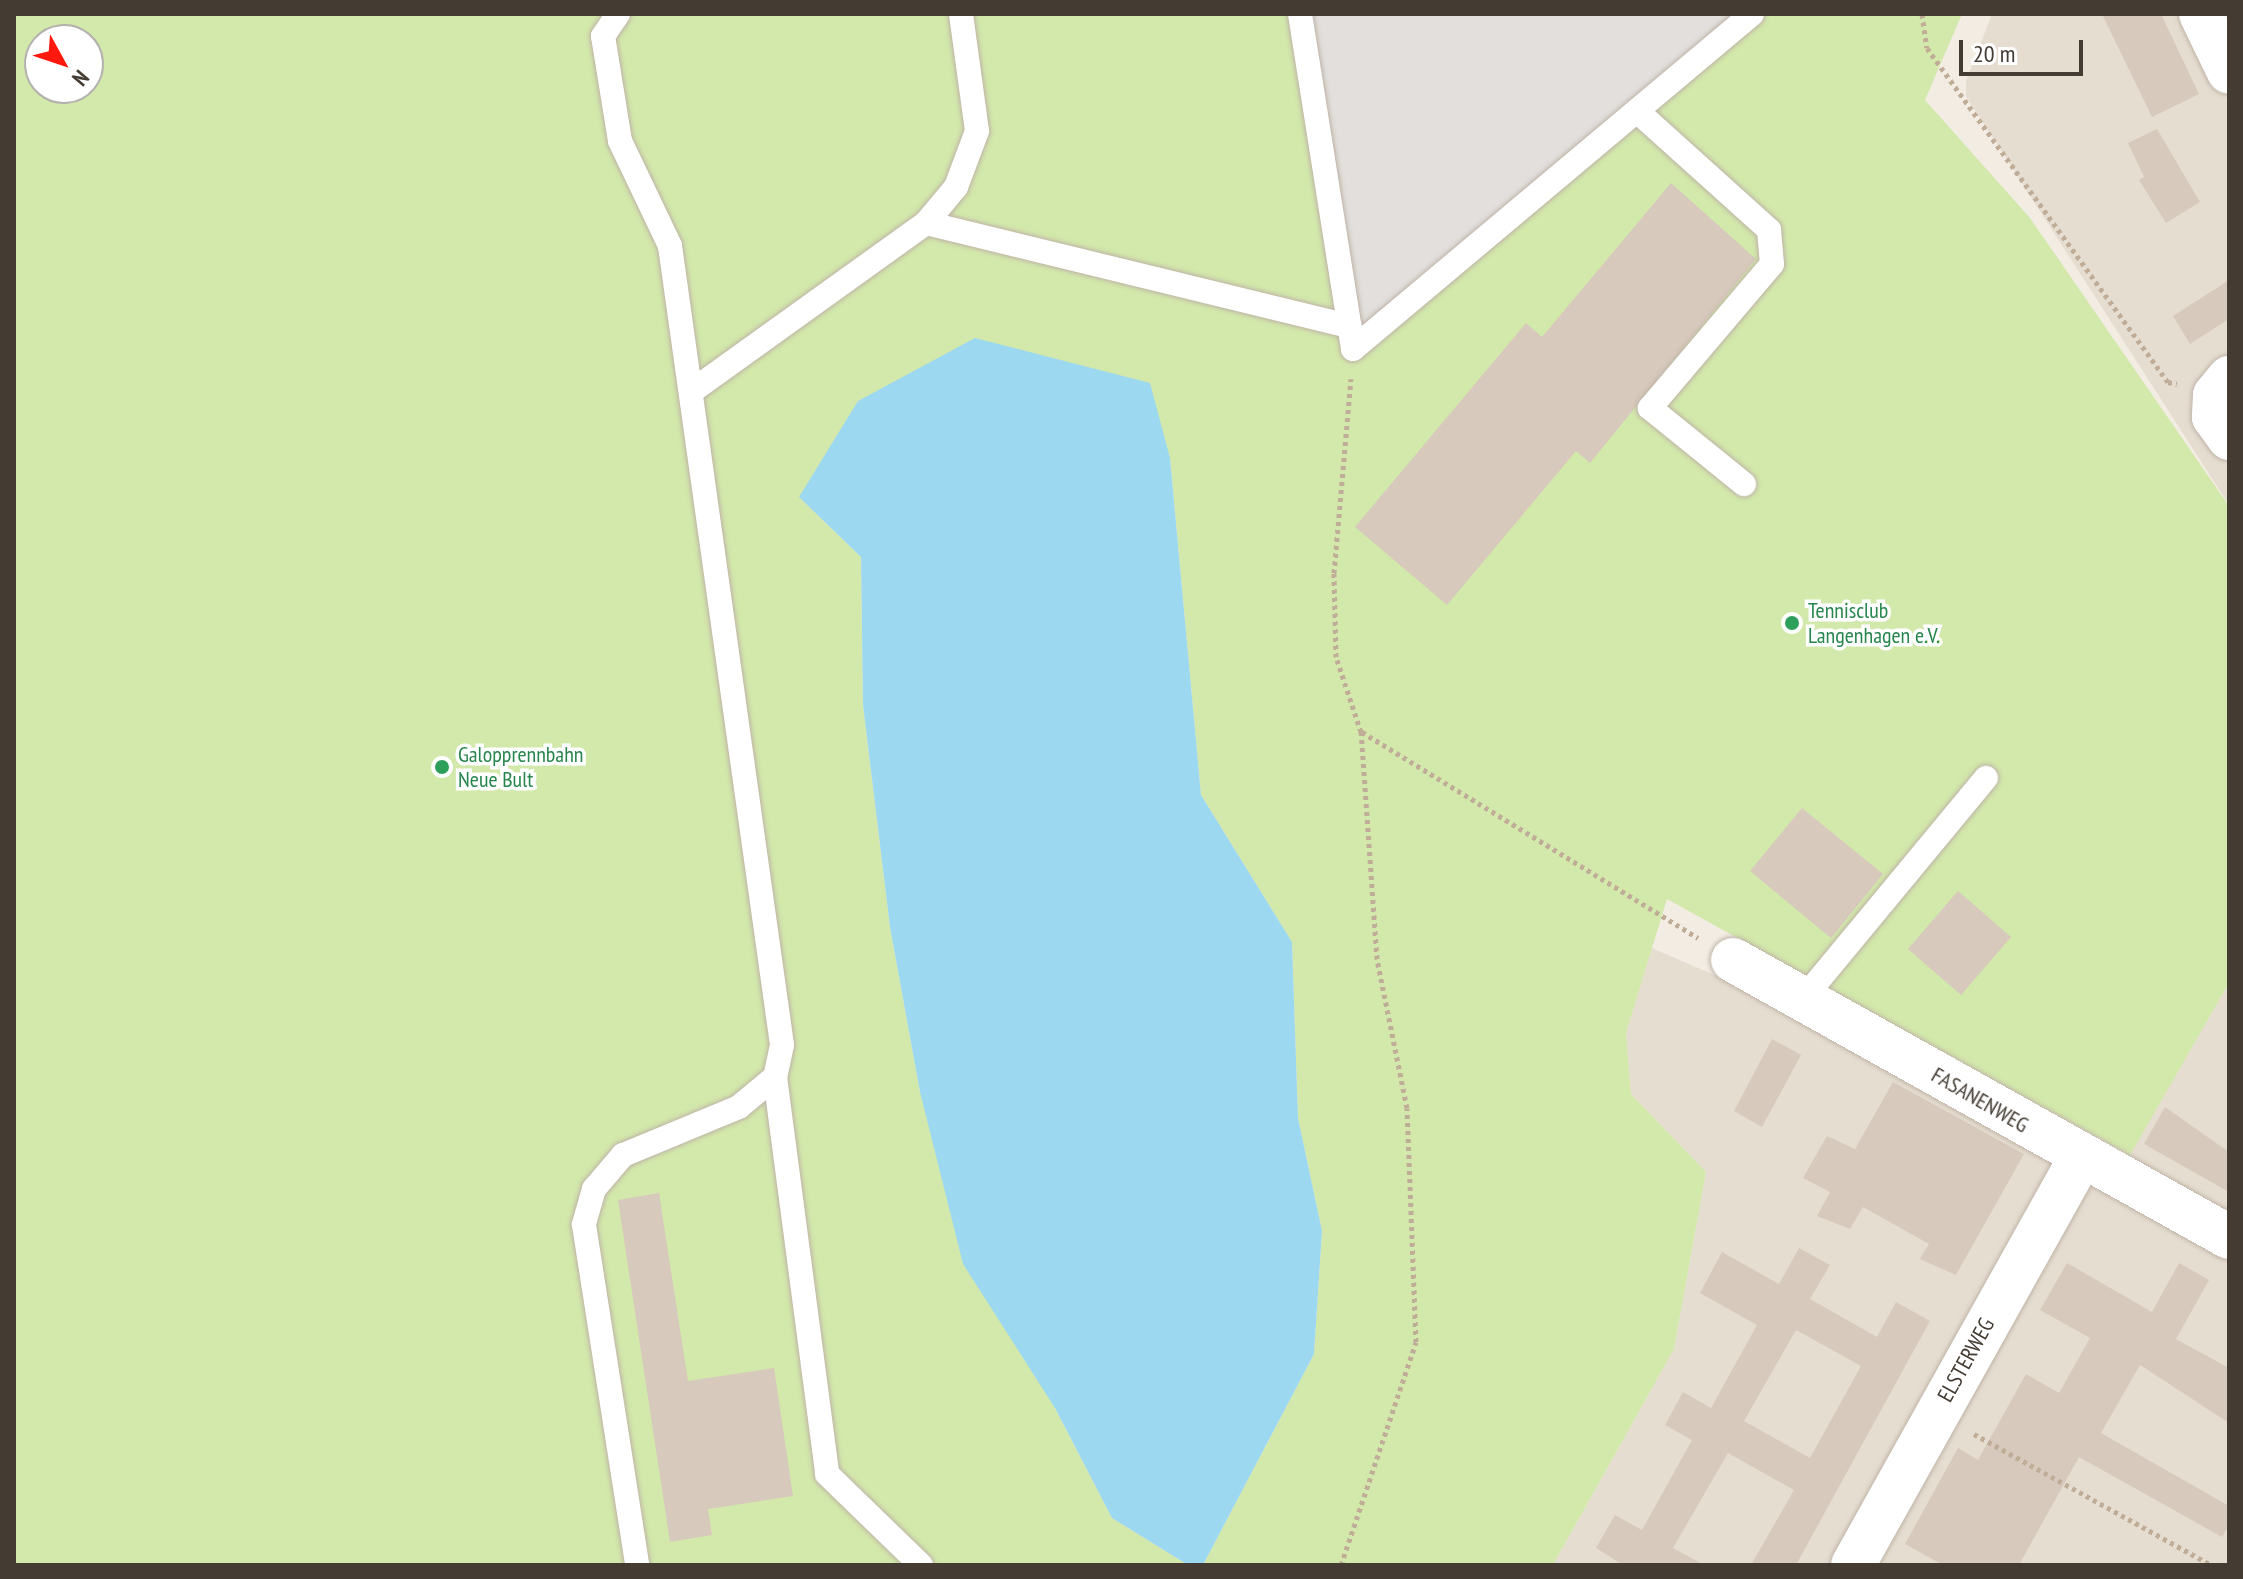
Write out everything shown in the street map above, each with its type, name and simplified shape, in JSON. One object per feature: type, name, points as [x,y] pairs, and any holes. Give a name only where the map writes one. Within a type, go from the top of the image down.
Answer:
[{"type":"street","points":[[2201,14],[2229,72]]},
{"type":"street","points":[[2222,387],[2214,417],[2229,438]]},
{"type":"street","name":"FASANENWEG","points":[[1733,960],[2229,1237]]},
{"type":"street","name":"ELSTERWEG","points":[[1853,1565],[2081,1157]]},
{"type":"lane","points":[[618,14],[603,36],[620,141],[670,246],[692,391],[782,1045],[775,1077],[827,1474],[921,1565]]},
{"type":"lane","points":[[692,391],[926,223],[956,187],[977,131],[961,14]]},
{"type":"lane","points":[[1300,14],[1352,338]]},
{"type":"lane","points":[[1352,338],[1637,111],[1752,14]]},
{"type":"lane","points":[[1637,111],[1769,230],[1772,264],[1650,408],[1744,484]]},
{"type":"lane","points":[[926,223],[1352,338]]},
{"type":"lane","points":[[1803,999],[1986,778]]},
{"type":"lane","points":[[637,1565],[584,1225],[594,1189],[623,1155],[739,1107],[775,1077]]},
{"type":"path","points":[[1922,14],[1927,48],[2168,382],[2222,387]]},
{"type":"path","points":[[1341,1565],[1416,1342],[1407,1108],[1377,959],[1361,732],[1336,657],[1334,573],[1352,338]]},
{"type":"path","points":[[1361,732],[1733,960]]},
{"type":"path","points":[[1936,1413],[2211,1565]]},
{"type":"shaded area","points":[[1300,14],[1752,14],[1353,349]]},
{"type":"shaded area","points":[[1992,14],[2229,14],[2229,505],[1966,96],[1966,81]]},
{"type":"shaded area","points":[[1652,948],[2129,1155],[2229,983],[2229,1565],[1553,1565],[1674,1349],[1706,1172],[1631,1094],[1626,1033]]},
{"type":"green space","name":"Galopprennbahn Neue Bult","points":[[14,14],[1962,14],[1925,100],[2030,218],[2229,506],[2229,983],[2130,1155],[1667,899],[1626,1033],[1631,1094],[1706,1172],[1674,1349],[1553,1565],[1203,1565],[1314,1354],[1322,1231],[1298,1118],[1292,942],[1201,795],[1170,458],[799,497],[861,557],[863,705],[890,927],[920,1092],[1055,1408],[1112,1518],[1188,1565],[14,1565]]},
{"type":"water","points":[[975,338],[1150,383],[1170,458],[1201,795],[1292,942],[1298,1118],[1322,1231],[1314,1354],[1203,1565],[1188,1565],[1112,1518],[1055,1408],[963,1264],[920,1092],[890,927],[863,705],[861,557],[799,497],[858,401]]},
{"type":"building","points":[[2102,14],[2161,14],[2199,94],[2152,117]]},
{"type":"building","points":[[2157,129],[2200,202],[2166,223],[2139,180],[2144,177],[2128,143]]},
{"type":"building","points":[[1671,183],[1756,259],[1590,463],[1576,451],[1447,605],[1355,527],[1526,323],[1542,337]]},
{"type":"building","points":[[2229,280],[2229,319],[2190,344],[2173,316]]},
{"type":"building","points":[[1802,808],[1883,874],[1831,938],[1750,871]]},
{"type":"building","points":[[1958,891],[2011,937],[1961,995],[1908,949]]},
{"type":"building","points":[[1772,1039],[1801,1055],[1762,1127],[1734,1111]]},
{"type":"building","points":[[1893,1082],[2024,1154],[1956,1275],[1920,1259],[1929,1244],[1863,1207],[1850,1229],[1817,1216],[1830,1192],[1803,1178],[1827,1136],[1855,1149]]},
{"type":"building","points":[[2165,1107],[2229,1152],[2229,1192],[2144,1144]]},
{"type":"building","points":[[659,1193],[688,1381],[774,1368],[793,1496],[708,1509],[712,1535],[670,1542],[618,1200]]},
{"type":"building","points":[[1799,1248],[1830,1265],[1810,1299],[1877,1337],[1896,1302],[1930,1321],[1796,1565],[1751,1565],[1794,1490],[1728,1453],[1673,1548],[1704,1565],[1623,1565],[1596,1548],[1615,1515],[1642,1530],[1692,1440],[1665,1425],[1683,1392],[1711,1408],[1757,1325],[1700,1293],[1722,1252],[1779,1284]],"holes":[[[1796,1330],[1861,1366],[1810,1458],[1744,1421]]]},
{"type":"building","points":[[2067,1263],[2152,1312],[2179,1263],[2209,1280],[2176,1339],[2229,1368],[2229,1423],[2140,1365],[2101,1433],[2229,1506],[2229,1525],[2222,1537],[2079,1457],[2019,1565],[1943,1565],[1905,1544],[1958,1448],[1978,1460],[2026,1374],[2059,1393],[2090,1338],[2040,1310]]},
{"type":"place","name":"Tennisclub Langenhagen e.V.","points":[[1792,623]]},
{"type":"place","name":"Galopprennbahn Neue Bult","points":[[442,767]]}]
